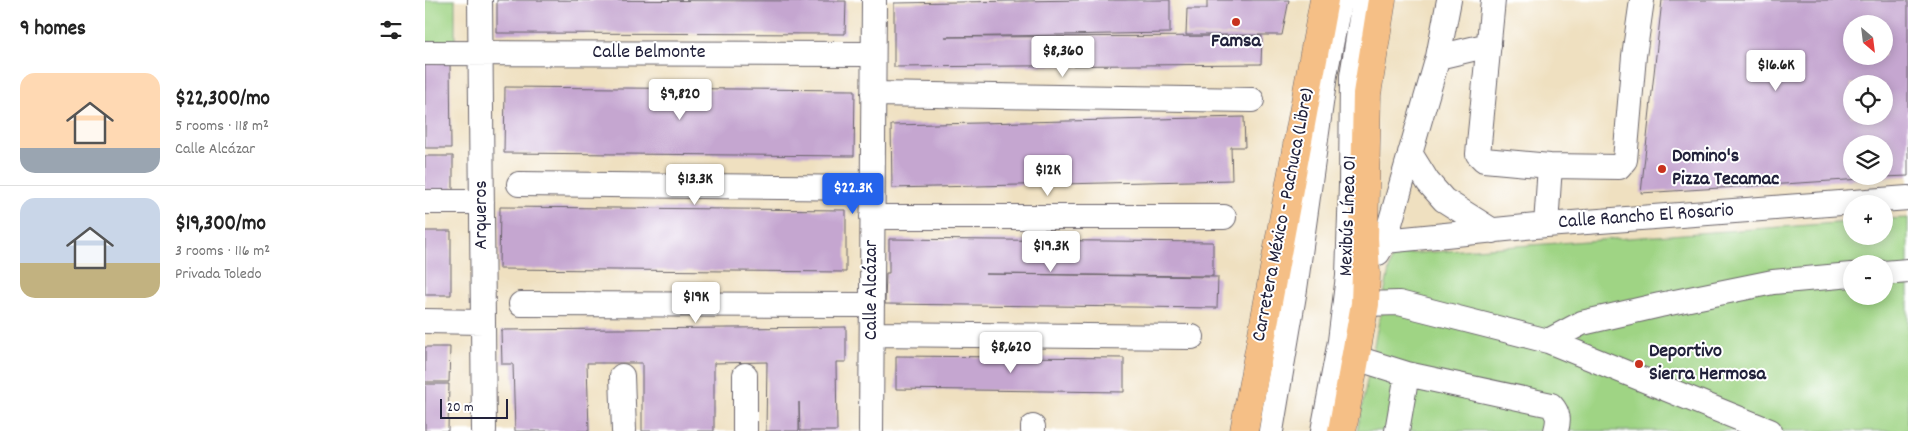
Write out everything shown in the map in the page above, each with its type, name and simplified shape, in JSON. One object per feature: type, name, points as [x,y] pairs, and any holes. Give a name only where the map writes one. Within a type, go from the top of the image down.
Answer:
[{"type":"main road","name":"Carretera México - Pachuca (Libre)","points":[[1244,431],[1325,0]]},
{"type":"main road","points":[[1342,431],[1365,304],[1364,238],[1367,94],[1382,0]]},
{"type":"main road","points":[[1228,431],[1252,329],[1272,277]]},
{"type":"street","name":"Arqueros","points":[[481,0],[484,431]]},
{"type":"street","name":"Calle Alcázar","points":[[871,431],[874,0]]},
{"type":"street","name":"Mexibús Línea 01","points":[[1271,431],[1295,289],[1325,75],[1340,0]]},
{"type":"street","name":"Mexibús Línea 01","points":[[1323,431],[1340,341],[1348,276],[1351,185],[1351,76],[1365,0]]},
{"type":"street","points":[[1366,274],[1385,241],[1438,57],[1449,0]]},
{"type":"street","points":[[1493,0],[1478,154],[1484,160],[1550,166],[1619,167],[1625,160],[1634,56],[1642,0]]},
{"type":"street","points":[[1438,57],[1489,45]]},
{"type":"street","name":"Calle Belmonte","points":[[425,53],[873,54]]},
{"type":"street","points":[[873,94],[1253,100]]},
{"type":"street","points":[[1410,152],[1428,182],[1444,200],[1493,230]]},
{"type":"street","points":[[1546,225],[1550,166]]},
{"type":"street","points":[[519,184],[872,188]]},
{"type":"street","name":"Calle Rancho El Rosario","points":[[1385,241],[1546,225],[1908,198]]},
{"type":"street","points":[[425,202],[482,202]]},
{"type":"street","points":[[872,217],[1224,217]]},
{"type":"street","points":[[1893,272],[1908,271]]},
{"type":"street","points":[[1548,341],[1582,323],[1659,304],[1773,282],[1843,276]]},
{"type":"street","points":[[1365,304],[1399,303],[1548,341],[1770,431]]},
{"type":"street","points":[[521,304],[872,305]]},
{"type":"street","points":[[425,321],[483,322]]},
{"type":"street","points":[[872,334],[1192,337]]},
{"type":"street","points":[[1356,358],[1407,374],[1551,406],[1557,412],[1559,420],[1557,431]]},
{"type":"street","points":[[1397,431],[1407,374]]},
{"type":"street","points":[[745,375],[745,431]]},
{"type":"street","points":[[622,376],[624,431]]},
{"type":"green space","points":[[425,0],[455,0],[455,43],[425,43]]},
{"type":"green space","name":"Deportivo Sierra Hermosa","points":[[1908,218],[1908,431],[1357,431],[1392,255],[1843,223],[1843,245],[1893,245],[1893,219]]},
{"type":"building","points":[[497,0],[846,1],[845,34],[497,33]]},
{"type":"building","points":[[1170,0],[1170,33],[945,37],[1262,36],[1261,64],[894,67],[894,3]]},
{"type":"building","name":"Famsa","points":[[1207,0],[1289,0],[1282,35],[1186,35],[1187,9],[1207,9]]},
{"type":"building","points":[[1662,0],[1908,0],[1908,176],[1893,177],[1893,135],[1843,135],[1843,180],[1641,193]]},
{"type":"building","points":[[425,62],[450,62],[451,148],[425,148]]},
{"type":"building","points":[[505,87],[855,90],[854,156],[504,153]]},
{"type":"building","points":[[1244,117],[1245,147],[1231,147],[1232,180],[892,188],[891,125]]},
{"type":"building","points":[[425,156],[453,156],[453,190],[425,190]]},
{"type":"building","points":[[500,207],[846,210],[846,272],[499,269]]},
{"type":"building","points":[[425,231],[451,231],[451,295],[425,295]]},
{"type":"building","points":[[889,239],[1213,242],[1213,276],[985,274],[1218,277],[1217,308],[885,304],[886,273],[889,273]]},
{"type":"building","points":[[846,327],[846,362],[836,362],[837,431],[800,431],[799,402],[799,431],[766,431],[767,362],[714,363],[714,431],[642,431],[642,363],[587,363],[589,431],[515,431],[513,364],[502,364],[501,330]]},
{"type":"building","points":[[425,347],[450,347],[449,382],[425,382]]},
{"type":"building","points":[[896,356],[1124,358],[1124,392],[896,389]]},
{"type":"building","points":[[425,384],[449,384],[448,431],[425,431]]},
{"type":"place","name":"Famsa","points":[[1236,22]]},
{"type":"place","name":"Domino's Pizza Tecamac","points":[[1662,169]]},
{"type":"place","name":"Deportivo Sierra Hermosa","points":[[1639,364]]}]
